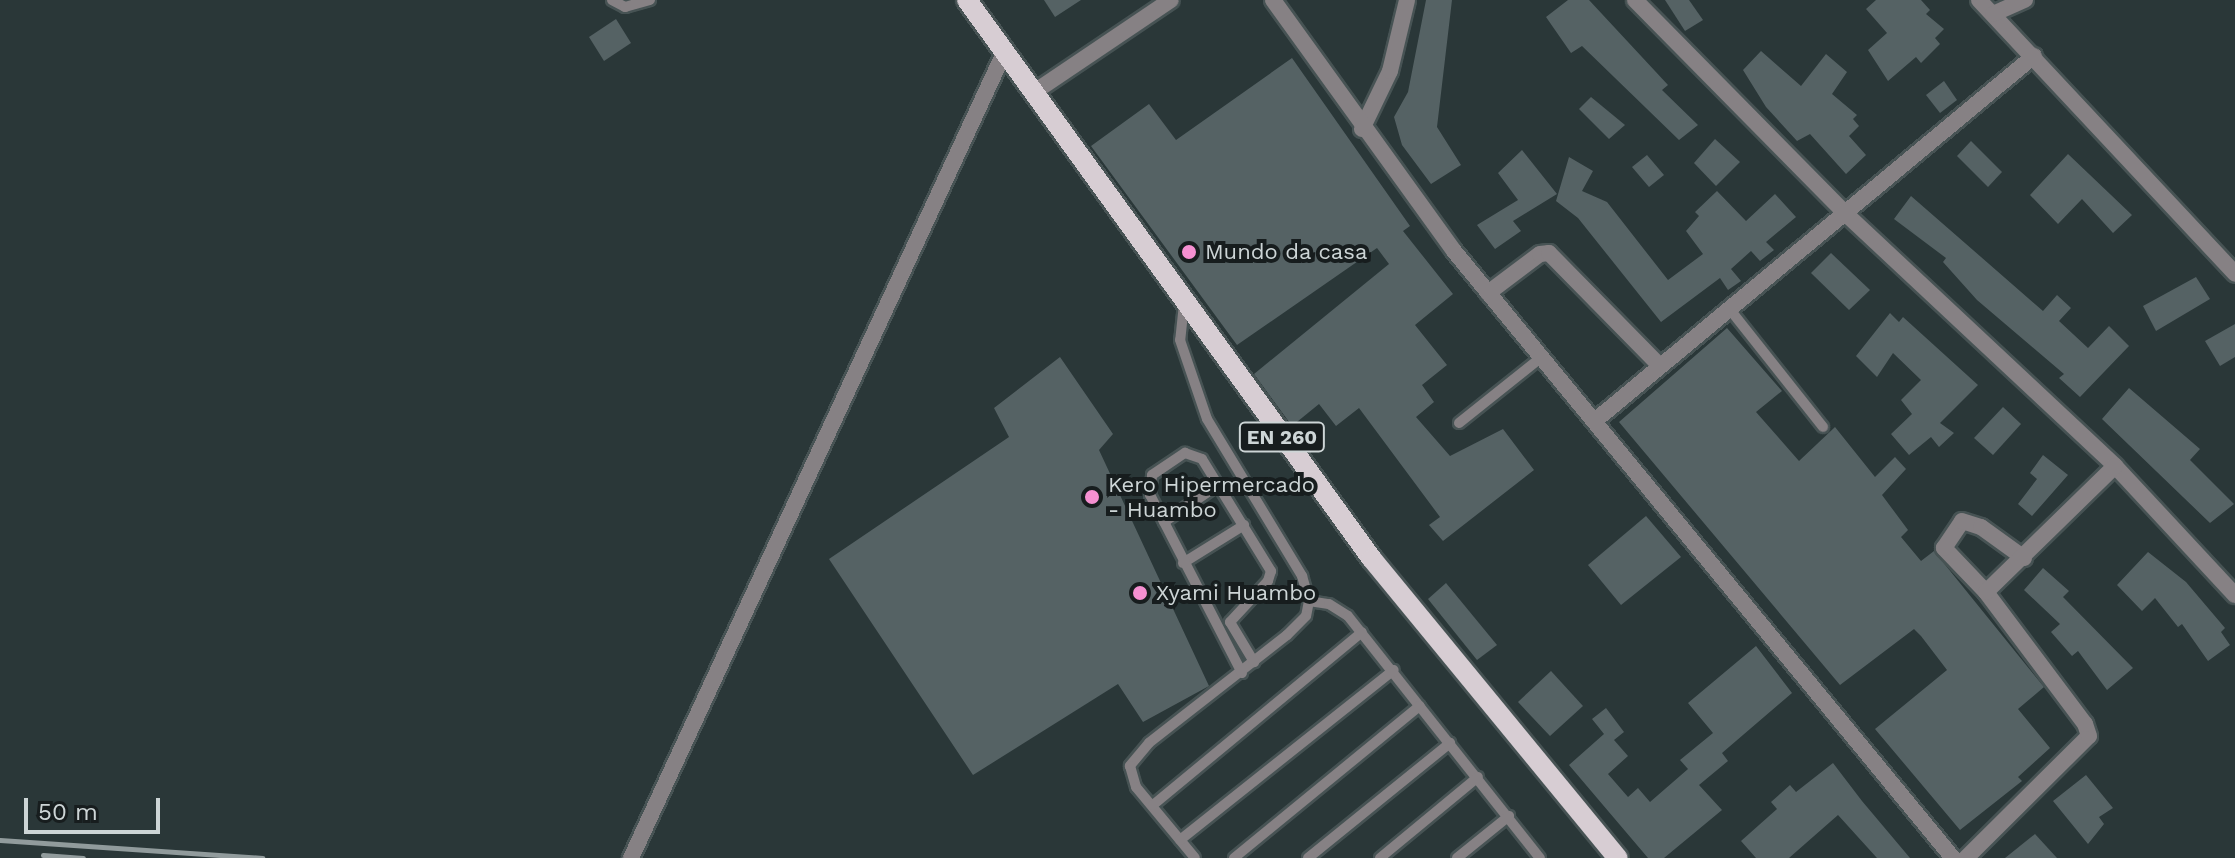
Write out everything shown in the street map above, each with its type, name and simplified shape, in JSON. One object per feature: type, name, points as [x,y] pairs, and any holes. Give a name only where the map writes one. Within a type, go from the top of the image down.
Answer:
[{"type":"main road","name":"EN 260","points":[[967,0],[1372,559],[1618,858]]},
{"type":"street","points":[[1033,93],[1171,0]]},
{"type":"street","points":[[1273,0],[1362,129],[1488,293],[1597,419],[1953,858]]},
{"type":"street","points":[[1362,129],[1390,71],[1407,0]]},
{"type":"street","points":[[1635,0],[1845,213],[2115,466],[2235,595]]},
{"type":"street","points":[[1979,0],[2235,274]]},
{"type":"street","points":[[1993,14],[2022,1]]},
{"type":"street","points":[[631,858],[1004,53]]},
{"type":"street","points":[[1597,419],[1658,364],[2034,56]]},
{"type":"street","points":[[1488,293],[1540,254],[1549,253],[1658,364]]},
{"type":"street","points":[[1986,592],[2115,466]]},
{"type":"street","points":[[1966,858],[2089,736],[2085,724],[1986,592],[1944,548],[1962,521],[1981,527],[2024,558]]},
{"type":"lane","points":[[612,0],[625,7],[650,0]]},
{"type":"lane","points":[[1184,302],[1180,340],[1207,419],[1302,576],[1309,601],[1306,616],[1242,673],[1149,743],[1130,766],[1136,787],[1195,858]]},
{"type":"lane","points":[[1728,307],[1823,427]]},
{"type":"lane","points":[[1459,423],[1543,356]]},
{"type":"lane","points":[[1242,673],[1150,495],[1152,475],[1193,453],[1218,485],[1271,571],[1268,581],[1230,622],[1254,662]]},
{"type":"lane","points":[[1164,522],[1218,485]]},
{"type":"lane","points":[[1183,563],[1244,525]]},
{"type":"lane","points":[[1309,601],[1329,604],[1362,632],[1540,858]]},
{"type":"lane","points":[[1153,805],[1362,632]]},
{"type":"lane","points":[[1180,840],[1394,670]]},
{"type":"lane","points":[[1234,858],[1420,706]]},
{"type":"lane","points":[[1308,858],[1450,743]]},
{"type":"lane","points":[[1380,858],[1478,777]]},
{"type":"lane","points":[[1457,858],[1509,816]]},
{"type":"building","points":[[1044,0],[1081,0],[1055,17]]},
{"type":"building","points":[[1426,0],[1452,0],[1437,127],[1461,165],[1431,184],[1402,145],[1394,117],[1408,92]]},
{"type":"building","points":[[1568,0],[1589,0],[1668,85],[1662,90],[1698,125],[1679,140],[1582,46],[1571,53],[1546,17]]},
{"type":"building","points":[[1665,0],[1689,0],[1703,20],[1685,31]]},
{"type":"building","points":[[1876,0],[1921,0],[1930,10],[1926,14],[1944,29],[1935,38],[1940,44],[1921,63],[1916,57],[1888,81],[1868,50],[1887,33],[1866,9]]},
{"type":"building","points":[[616,19],[631,43],[604,61],[589,37]]},
{"type":"building","points":[[1761,51],[1801,86],[1826,54],[1847,72],[1832,94],[1857,115],[1853,119],[1859,126],[1849,136],[1866,155],[1846,174],[1810,134],[1797,141],[1766,107],[1743,70]]},
{"type":"building","points":[[1292,58],[1410,226],[1403,231],[1453,294],[1415,325],[1447,365],[1422,385],[1434,402],[1416,417],[1450,456],[1503,429],[1534,470],[1443,541],[1429,525],[1440,517],[1359,408],[1336,426],[1319,404],[1292,426],[1254,374],[1389,264],[1377,248],[1237,345],[1091,146],[1149,104],[1176,140]]},
{"type":"building","points":[[1944,81],[1957,100],[1940,113],[1926,95]]},
{"type":"building","points":[[1591,97],[1625,125],[1609,139],[1579,109]]},
{"type":"building","points":[[1715,139],[1740,162],[1716,186],[1694,163]]},
{"type":"building","points":[[1971,141],[2002,172],[1988,187],[1957,156]]},
{"type":"building","points":[[1522,150],[1557,194],[1513,221],[1521,231],[1495,249],[1477,225],[1518,200],[1498,173]]},
{"type":"building","points":[[2068,154],[2132,215],[2113,233],[2082,199],[2058,224],[2030,195]]},
{"type":"building","points":[[1647,155],[1664,175],[1649,187],[1632,167]]},
{"type":"building","points":[[1569,157],[1593,171],[1582,191],[1607,202],[1668,280],[1703,254],[1686,231],[1699,216],[1695,212],[1717,191],[1746,221],[1775,194],[1796,217],[1766,242],[1774,250],[1760,261],[1751,251],[1731,269],[1741,281],[1728,290],[1720,278],[1661,322],[1578,218],[1556,201]]},
{"type":"building","points":[[1911,196],[2043,311],[2057,295],[2071,308],[2059,321],[2088,348],[2109,326],[2129,346],[2080,397],[2059,378],[2064,374],[1977,300],[1943,262],[1946,258],[1894,219]]},
{"type":"building","points":[[1831,253],[1870,290],[1849,310],[1811,273]]},
{"type":"building","points":[[2196,277],[2210,299],[2156,331],[2143,306]]},
{"type":"building","points":[[1890,313],[1899,322],[1903,317],[1978,385],[1940,423],[1954,433],[1939,447],[1931,437],[1909,455],[1891,434],[1912,414],[1901,400],[1921,380],[1893,353],[1877,377],[1856,356]]},
{"type":"building","points":[[2235,324],[2235,357],[2220,366],[2205,341]]},
{"type":"building","points":[[1727,328],[1782,391],[1756,412],[1799,461],[1835,427],[1875,477],[1895,457],[1906,469],[1882,495],[1908,530],[1901,537],[1921,561],[1934,551],[2044,687],[2018,709],[2050,748],[2018,777],[2022,781],[1960,830],[1875,729],[1947,670],[1921,636],[1914,629],[1840,685],[1619,422]]},
{"type":"building","points":[[1060,357],[1113,434],[1099,450],[1209,686],[1143,722],[1118,684],[973,775],[829,559],[1009,437],[994,408]]},
{"type":"building","points":[[2129,388],[2200,449],[2190,460],[2234,504],[2210,523],[2102,419]]},
{"type":"building","points":[[2003,407],[2021,424],[1993,455],[1974,438]]},
{"type":"building","points":[[2043,455],[2068,475],[2032,516],[2018,504],[2037,479],[2030,473]]},
{"type":"building","points":[[1646,516],[1681,557],[1621,605],[1588,565]]},
{"type":"building","points":[[2148,552],[2186,582],[2225,628],[2221,632],[2230,645],[2208,661],[2182,624],[2178,627],[2155,598],[2142,611],[2117,585]]},
{"type":"building","points":[[2043,568],[2069,591],[2063,597],[2133,668],[2107,690],[2078,651],[2072,656],[2051,632],[2060,624],[2024,590]]},
{"type":"building","points":[[1446,583],[1497,645],[1477,660],[1428,599]]},
{"type":"building","points":[[1756,646],[1792,693],[1722,753],[1728,761],[1699,785],[1722,810],[1664,858],[1648,858],[1569,765],[1604,734],[1592,719],[1606,708],[1624,732],[1614,740],[1628,756],[1608,774],[1628,797],[1638,788],[1650,802],[1688,769],[1680,760],[1713,733],[1688,703]]},
{"type":"building","points":[[1551,671],[1583,706],[1550,736],[1518,702]]},
{"type":"building","points":[[1833,763],[1910,858],[1877,858],[1838,815],[1789,858],[1756,858],[1741,841],[1777,809],[1771,802],[1790,785],[1796,792]]},
{"type":"building","points":[[2086,775],[2113,808],[2099,817],[2104,824],[2088,844],[2053,801]]},
{"type":"building","points":[[2035,834],[2057,858],[2005,858]]},
{"type":"railway","points":[[0,840],[262,858]]},
{"type":"railway","points":[[43,855],[83,858]]},
{"type":"place","name":"Mundo da casa","points":[[1189,252]]},
{"type":"place","name":"Kero Hipermercado - Huambo","points":[[1092,497]]},
{"type":"place","name":"Xyami Huambo","points":[[1140,593]]}]
